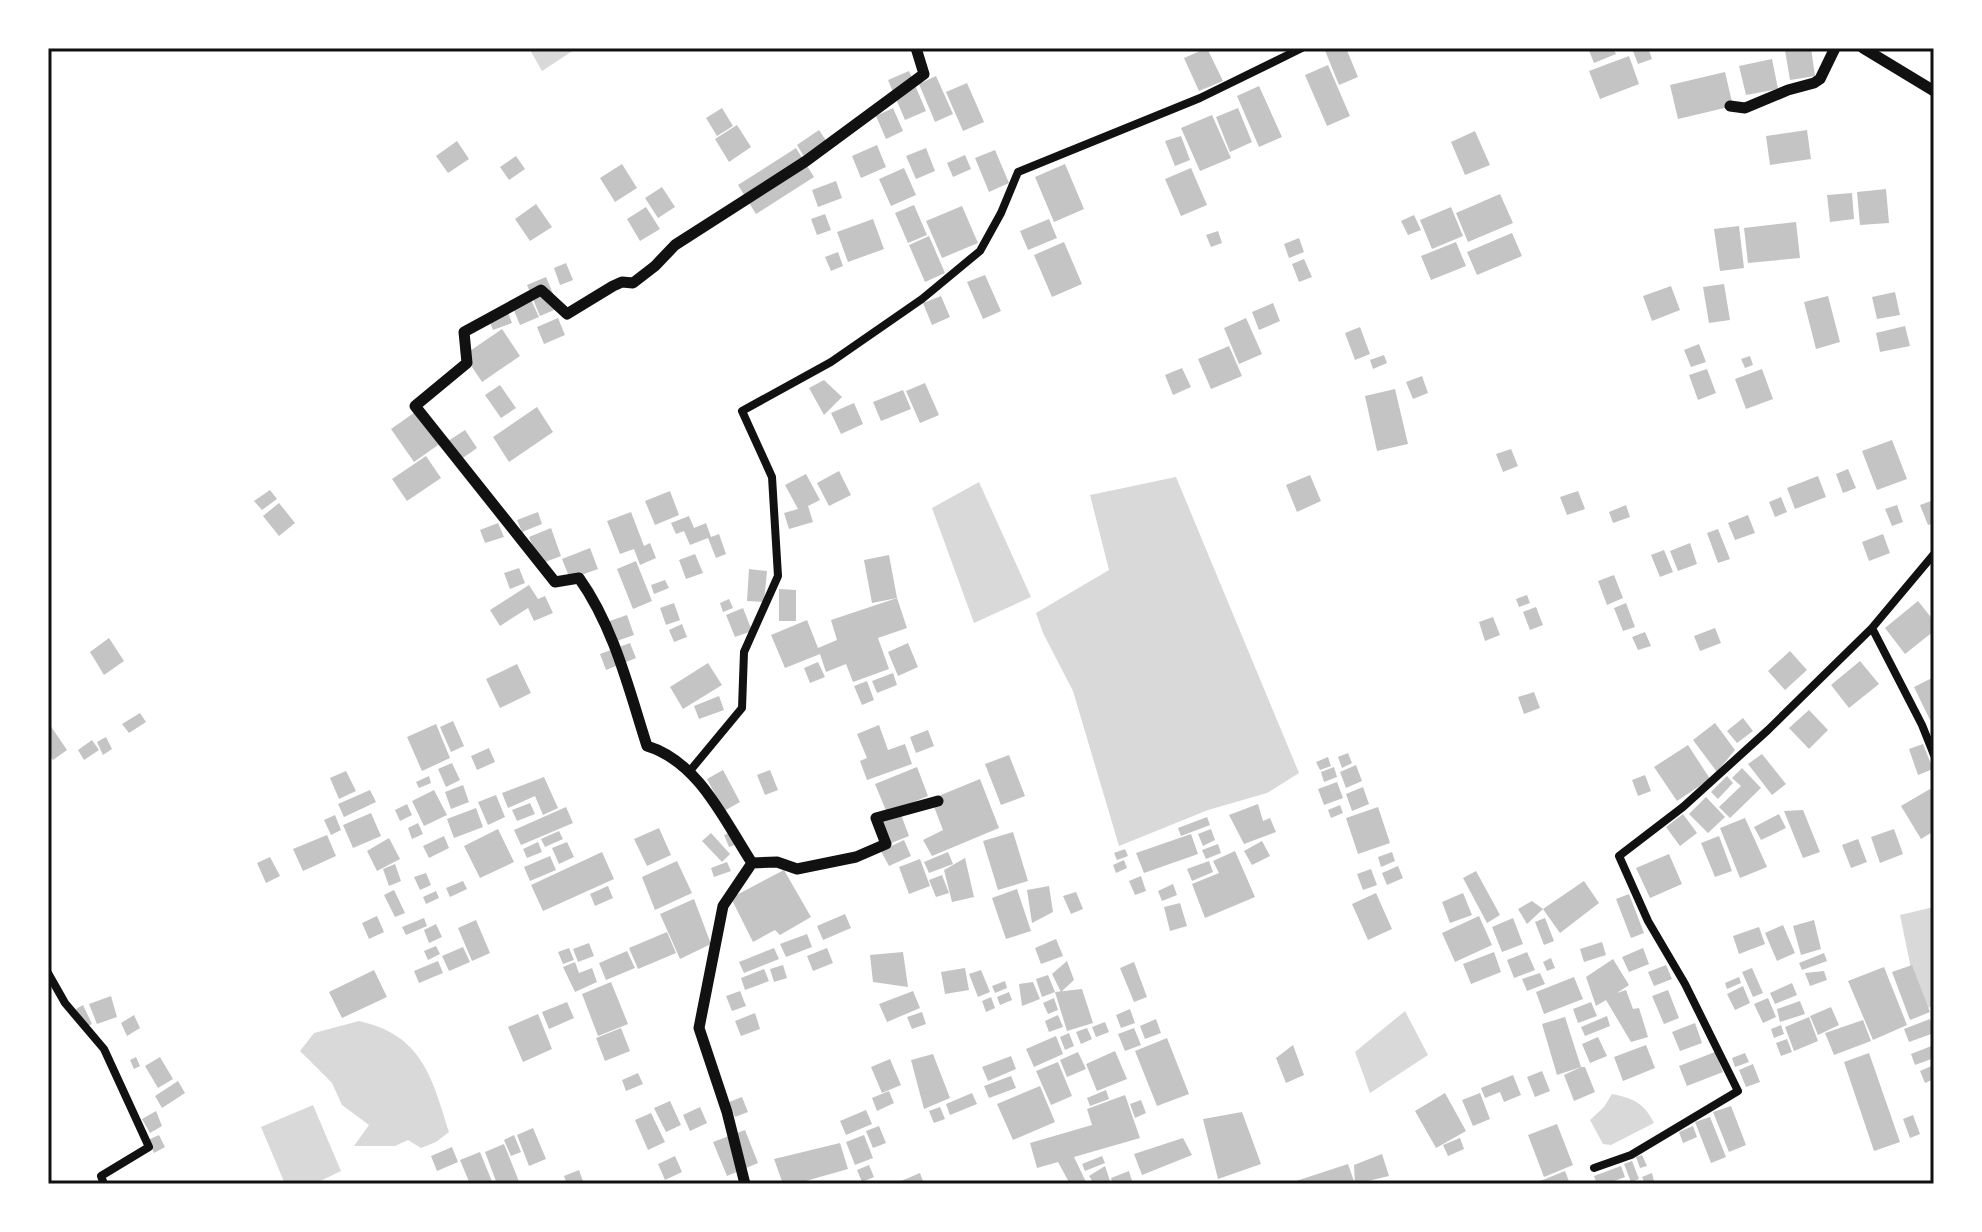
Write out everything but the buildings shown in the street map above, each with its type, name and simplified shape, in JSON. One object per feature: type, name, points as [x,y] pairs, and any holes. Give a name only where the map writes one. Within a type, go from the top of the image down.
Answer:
[{"type":"street","points":[[752,863],[701,785],[662,751],[647,746],[623,668],[593,598],[579,578],[555,582],[415,406],[467,363],[464,332],[541,290],[567,314],[622,282],[633,283],[675,245],[806,161],[924,74],[916,48]]},
{"type":"street","points":[[689,772],[742,708],[744,652],[778,576],[772,477],[742,411],[831,362],[922,299],[980,251],[1001,213],[1018,172],[1200,98],[1302,48]]},
{"type":"street","points":[[1730,106],[1745,108],[1814,83],[1820,79],[1835,48]]},
{"type":"street","points":[[1863,48],[1934,91]]},
{"type":"street","points":[[1594,1168],[1631,1155],[1738,1091],[1685,984],[1648,921],[1619,856],[1683,807],[1768,730],[1872,628],[1934,554]]},
{"type":"street","points":[[1872,628],[1934,755]]},
{"type":"street","points":[[752,863],[777,862],[797,869],[856,857],[886,844],[876,818],[938,801]]},
{"type":"street","points":[[745,1184],[727,1112],[699,1028],[723,906],[752,863]]},
{"type":"street","points":[[48,973],[65,1003],[104,1049],[149,1147],[101,1176],[104,1184]]},
{"type":"shaded area","points":[[529,48],[577,48],[542,71]]},
{"type":"shaded area","points":[[1176,477],[1299,773],[1267,793],[1208,810],[1119,846],[1073,691],[1036,613],[1109,570],[1090,495]]},
{"type":"shaded area","points":[[979,482],[1031,597],[974,623],[932,508]]},
{"type":"shaded area","points":[[1934,907],[1934,1005],[1920,1012],[1900,915]]},
{"type":"shaded area","points":[[1405,1011],[1428,1055],[1370,1093],[1355,1052]]},
{"type":"shaded area","points":[[359,1021],[397,1037],[421,1061],[437,1093],[449,1132],[436,1142],[421,1148],[408,1140],[395,1146],[354,1146],[369,1125],[342,1105],[332,1083],[300,1051],[314,1033]]},
{"type":"shaded area","points":[[1612,1094],[1637,1102],[1654,1123],[1611,1145],[1603,1144],[1590,1120]]},
{"type":"shaded area","points":[[313,1105],[341,1171],[314,1184],[285,1184],[261,1127]]}]
